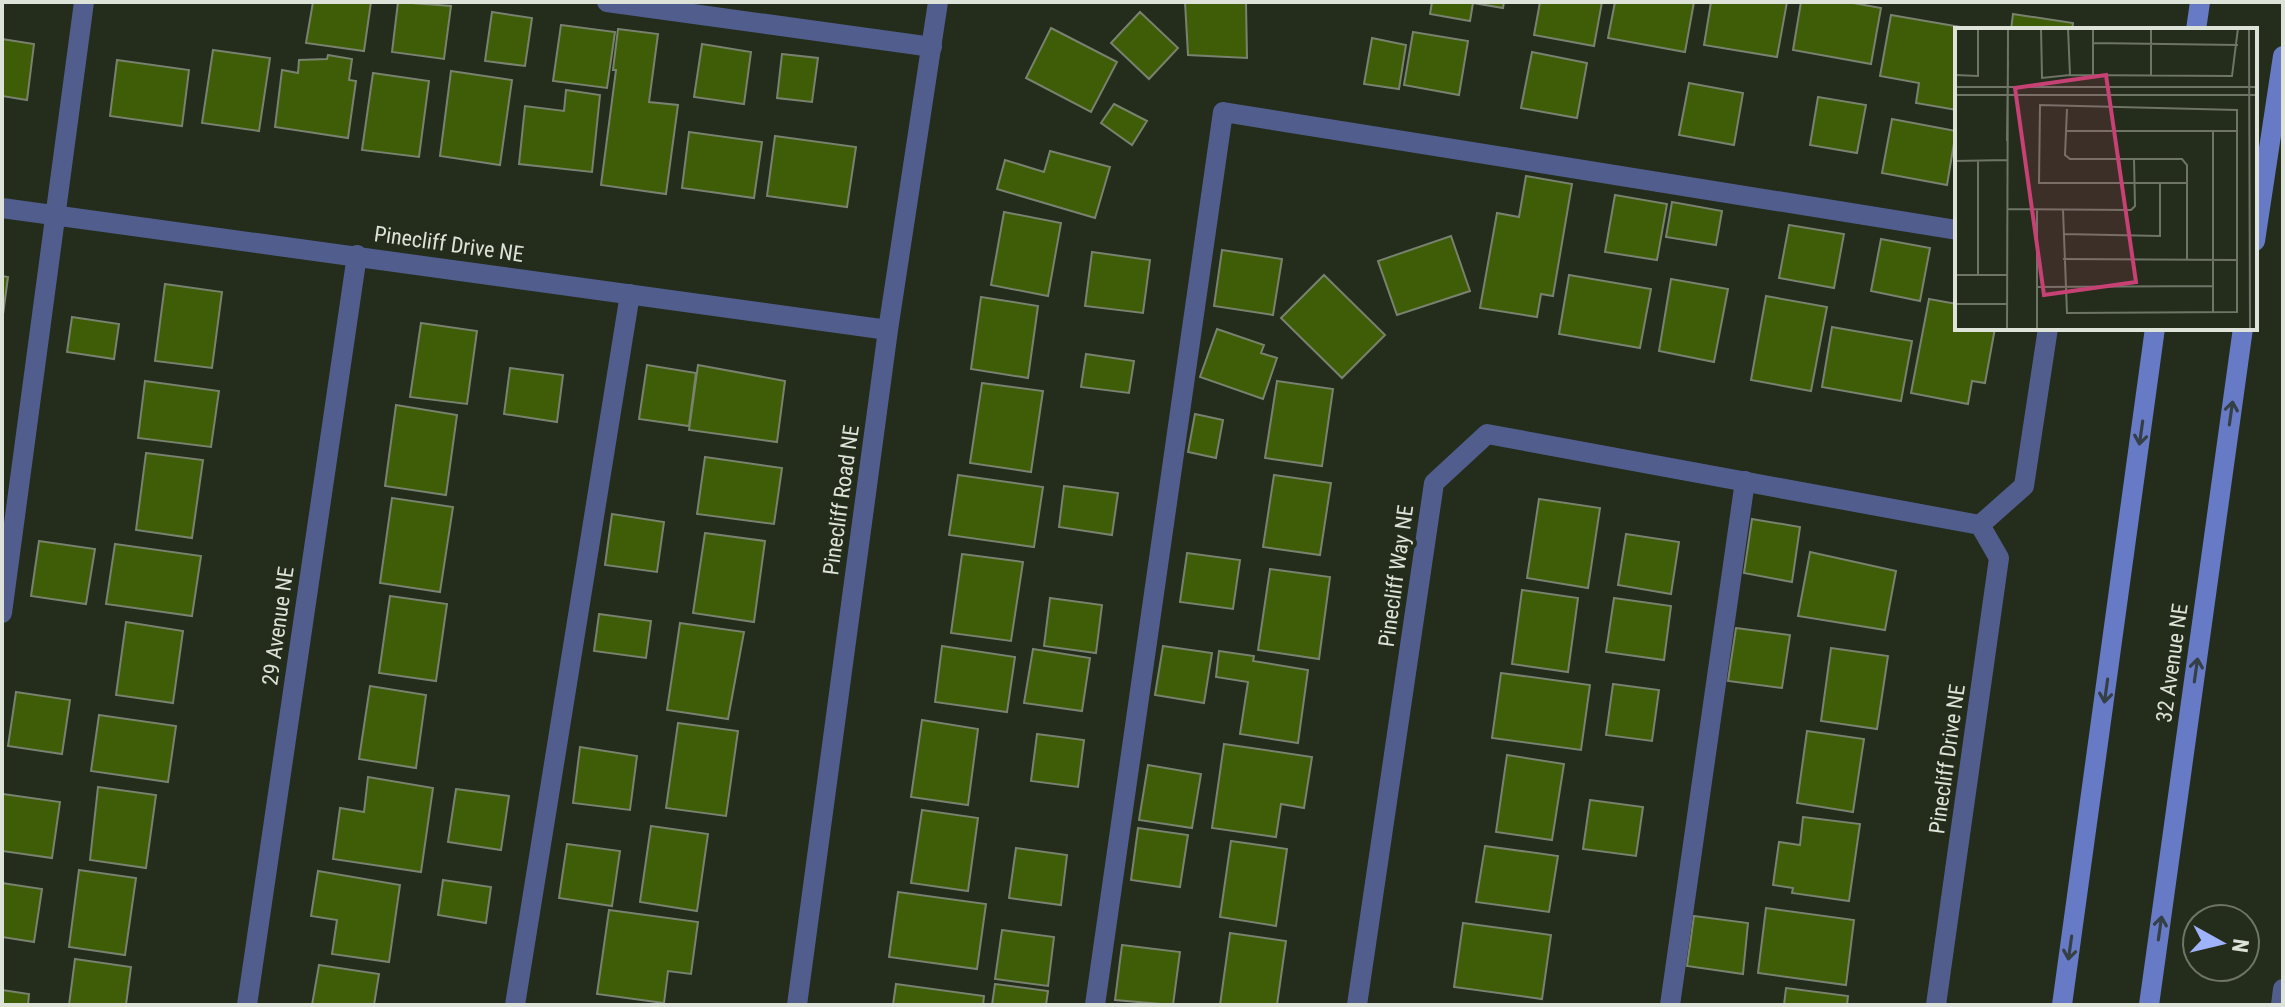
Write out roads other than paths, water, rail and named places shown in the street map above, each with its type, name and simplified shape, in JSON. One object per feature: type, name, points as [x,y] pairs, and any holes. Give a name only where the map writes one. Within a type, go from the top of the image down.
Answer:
[{"type":"main road","points":[[2196,28],[2200,2]]},
{"type":"main road","points":[[2257,226],[2283,56]]},
{"type":"main road","points":[[2261,196],[2283,159]]},
{"type":"main road","points":[[2062,1005],[2155,330]]},
{"type":"main road","name":"32 Avenue NE","points":[[2149,1005],[2243,330]]},
{"type":"street","points":[[2,613],[84,2]]},
{"type":"street","points":[[607,2],[932,47]]},
{"type":"street","name":"Pinecliff Road NE","points":[[797,1005],[888,330],[938,2]]},
{"type":"street","points":[[1095,1005],[1223,112],[1955,230]]},
{"type":"street","name":"Pinecliff Drive NE","points":[[2,208],[888,330]]},
{"type":"street","name":"29 Avenue NE","points":[[247,1005],[357,255]]},
{"type":"street","points":[[515,1005],[630,294]]},
{"type":"street","points":[[1980,525],[2024,486],[2048,330]]},
{"type":"street","name":"Pinecliff Way NE","points":[[1357,1005],[1434,483],[1487,434],[1980,525]]},
{"type":"street","points":[[1670,1005],[1745,481]]},
{"type":"street","name":"Pinecliff Drive NE","points":[[1936,1005],[1999,558],[1980,525]]},
{"type":"street","points":[[2281,1005],[2283,989]]}]
